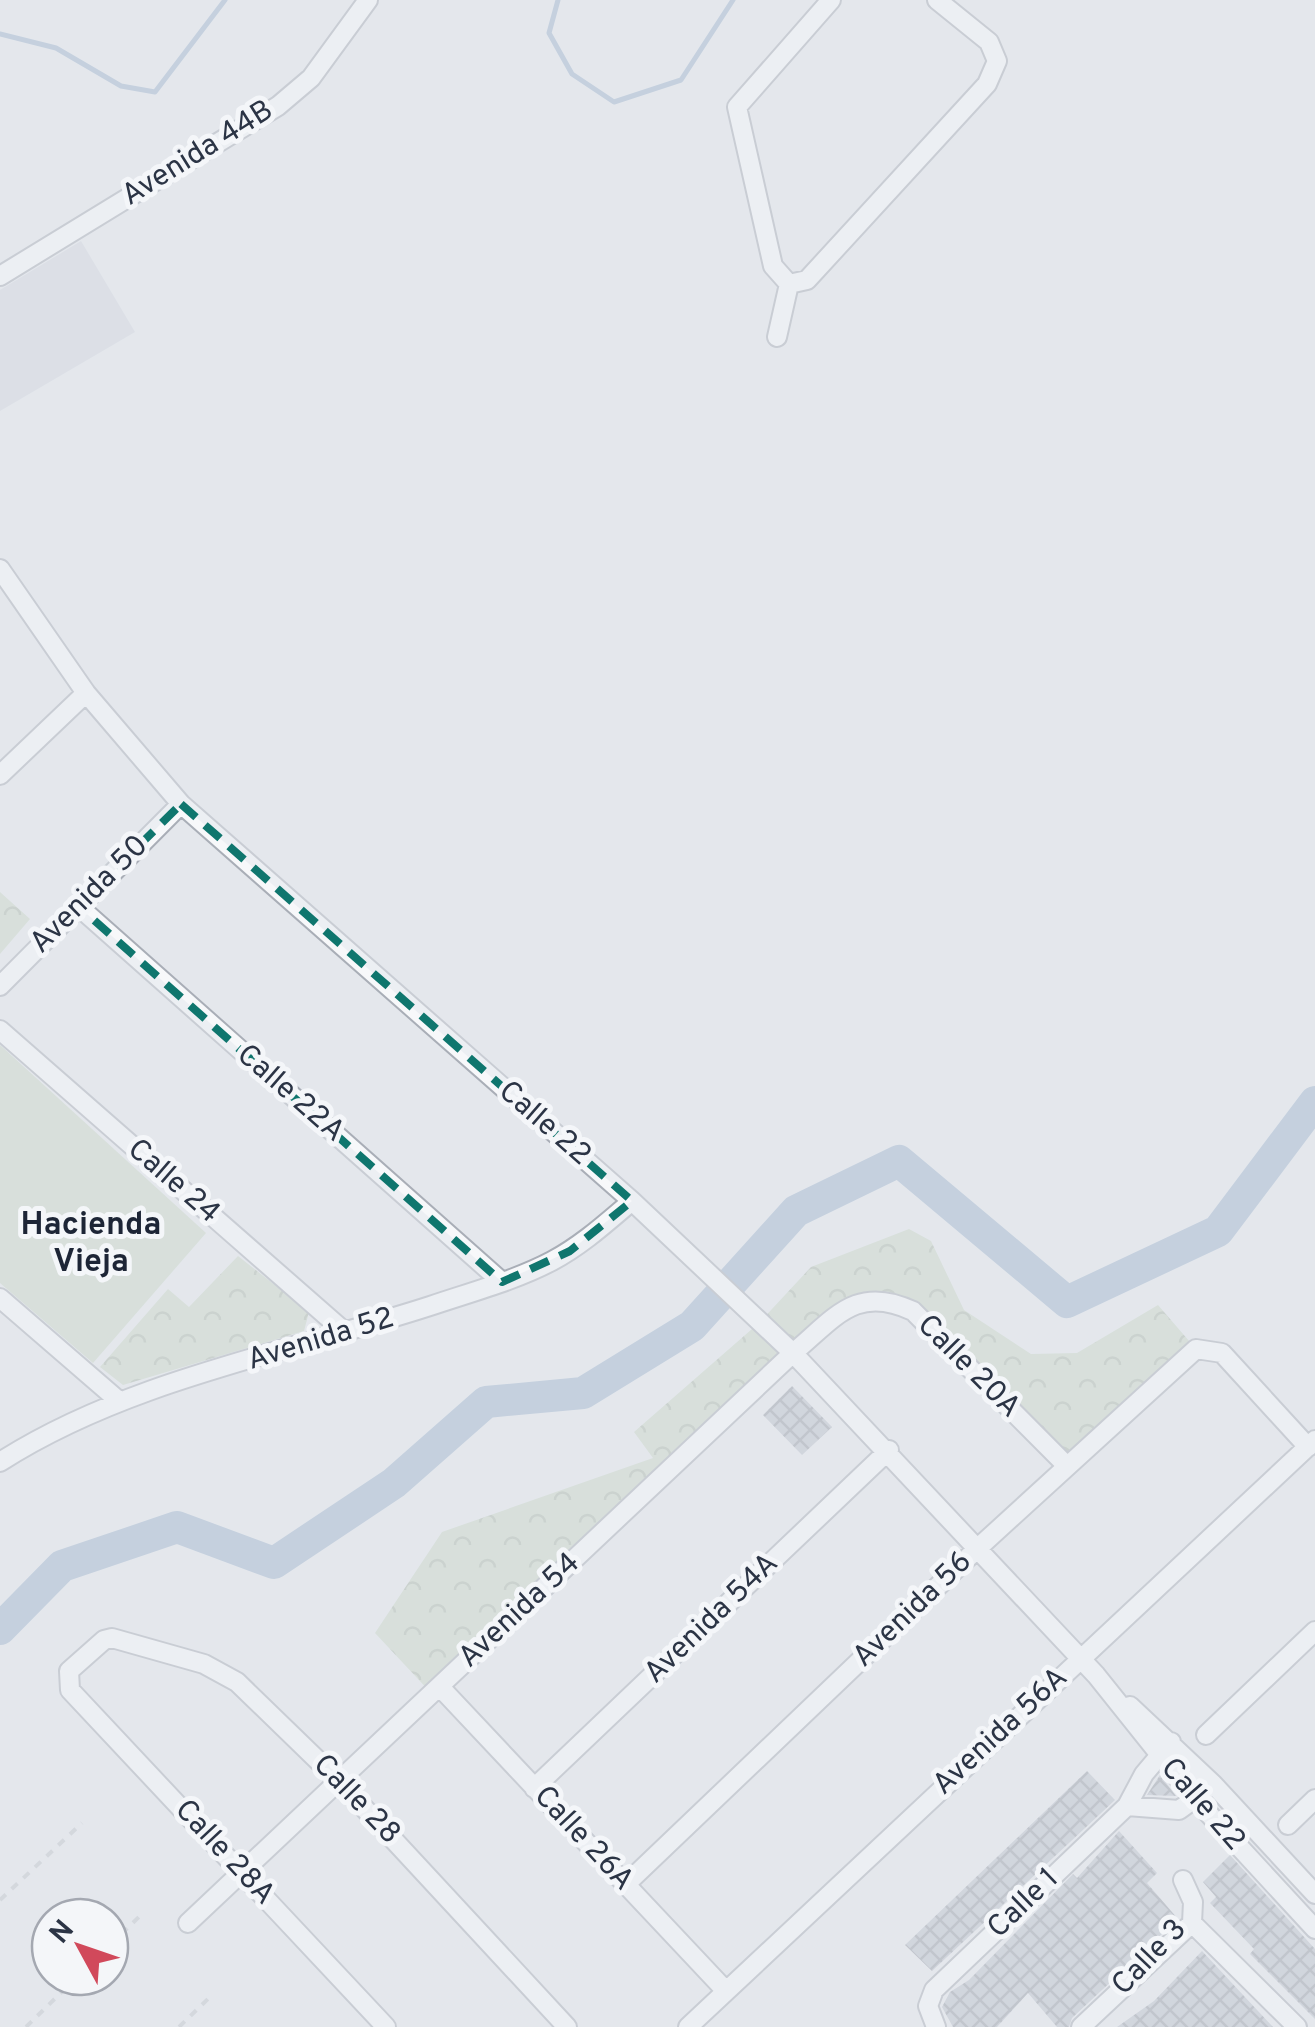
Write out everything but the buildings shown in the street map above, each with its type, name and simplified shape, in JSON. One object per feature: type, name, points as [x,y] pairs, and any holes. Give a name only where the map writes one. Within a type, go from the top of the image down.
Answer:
[{"type":"street","name":"Avenida 44B","points":[[0,276],[278,106],[310,78],[368,0]]},
{"type":"street","points":[[789,284],[774,266],[738,107],[830,0]]},
{"type":"street","points":[[789,284],[807,280],[986,84],[997,61],[989,42],[938,0]]},
{"type":"street","points":[[778,336],[789,284]]},
{"type":"street","name":"Calle 22","points":[[2,575],[86,693],[182,804],[632,1201],[793,1353],[889,1450],[1165,1749],[1213,1784],[1315,1894]]},
{"type":"street","points":[[0,775],[86,693]]},
{"type":"street","name":"Avenida 50","points":[[0,986],[182,804]]},
{"type":"street","name":"Calle 22A","points":[[78,906],[502,1282]]},
{"type":"street","name":"Calle 24","points":[[0,1030],[346,1333]]},
{"type":"street","name":"Avenida 52","points":[[0,1462],[45,1433],[119,1402],[502,1282],[570,1251],[632,1201]]},
{"type":"street","points":[[0,1298],[119,1402]]},
{"type":"street","name":"Calle 20A","points":[[854,1302],[882,1300],[914,1311],[1066,1466]]},
{"type":"street","name":"Avenida 54","points":[[188,1923],[793,1353],[854,1302]]},
{"type":"street","name":"Avenida 56","points":[[625,1885],[1066,1466],[1196,1349],[1222,1353],[1311,1443]]},
{"type":"street","name":"Avenida 56A","points":[[688,2027],[1311,1443]]},
{"type":"street","name":"Avenida 54A","points":[[534,1788],[889,1450]]},
{"type":"street","points":[[1206,1735],[1315,1631]]},
{"type":"street","name":"Calle 28","points":[[104,1640],[112,1638],[220,1670],[339,1781],[567,2027]]},
{"type":"street","name":"Calle 28A","points":[[104,1640],[67,1677],[70,1690],[386,2027]]},
{"type":"street","name":"Calle 26A","points":[[440,1687],[726,1991]]},
{"type":"street","name":"Calle 22","points":[[1165,1749],[1196,1800],[1315,1929]]},
{"type":"street","name":"Calle 1","points":[[936,2027],[928,2006],[934,1990],[1127,1806],[1165,1749]]},
{"type":"street","points":[[1127,1806],[1167,1812],[1196,1800],[1213,1784]]},
{"type":"street","points":[[1288,1825],[1315,1799]]},
{"type":"street","name":"Calle 3","points":[[1081,2027],[1103,2020],[1192,1922],[1193,1902],[1184,1880]]},
{"type":"street","points":[[1192,1922],[1296,2027]]},
{"type":"path","points":[[0,1900],[82,1823]]},
{"type":"path","points":[[130,1926],[143,1913]]},
{"type":"path","points":[[26,2027],[57,1997]]},
{"type":"path","points":[[178,2027],[210,1998]]},
{"type":"highlighted area","points":[[181,804],[632,1201],[570,1251],[502,1282],[78,906]]},
{"type":"shaded area","points":[[81,241],[135,332],[0,411],[0,290]]},
{"type":"green space","points":[[0,892],[30,919],[0,954]]},
{"type":"green space","points":[[0,1045],[206,1233],[93,1363],[0,1283]]},
{"type":"green space","points":[[909,1229],[931,1241],[964,1310],[1031,1354],[1077,1353],[1158,1305],[1196,1349],[1067,1466],[913,1311],[854,1302],[432,1694],[375,1633],[442,1532],[653,1458],[634,1432],[760,1322],[811,1267]]},
{"type":"green space","points":[[238,1256],[309,1312],[304,1331],[123,1385],[100,1367],[168,1289],[189,1307]]},
{"type":"waterway","points":[[0,34],[56,48],[121,86],[155,92],[225,0]]},
{"type":"waterway","points":[[558,0],[549,33],[572,74],[614,102],[681,80],[733,0]]},
{"type":"waterway","points":[[0,1629],[62,1566],[177,1527],[274,1563],[394,1483],[486,1402],[583,1393],[692,1326],[796,1211],[899,1161],[1067,1302],[1218,1231],[1315,1102]]},
{"type":"district","name":"Hacienda Vieja","points":[[91,1244]]}]
